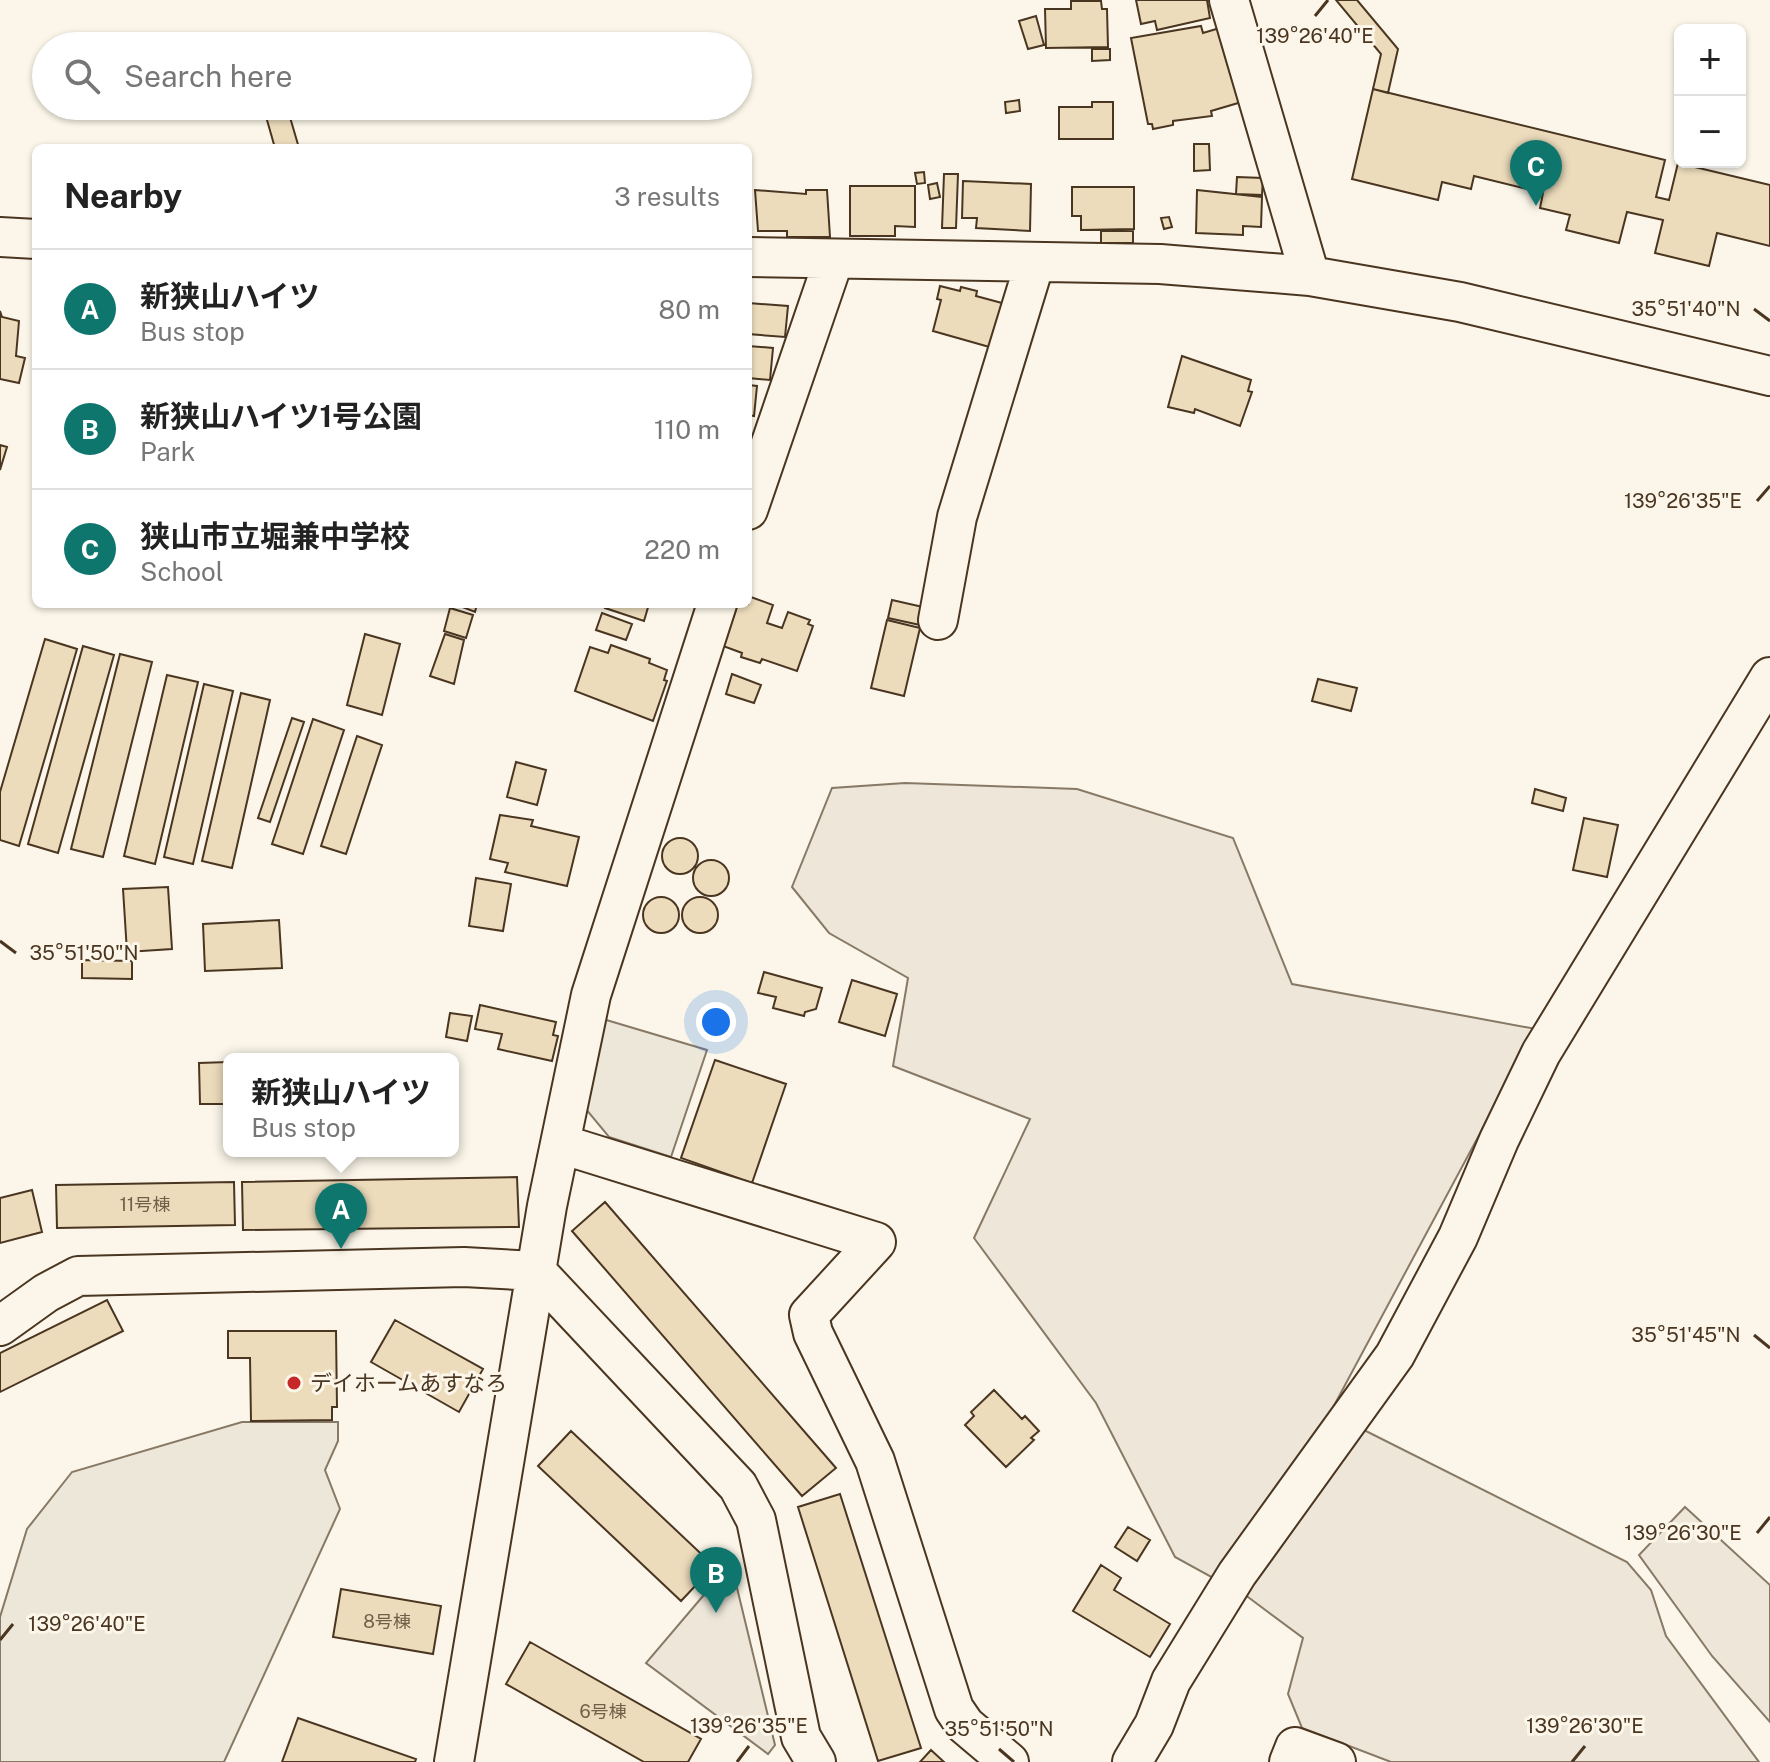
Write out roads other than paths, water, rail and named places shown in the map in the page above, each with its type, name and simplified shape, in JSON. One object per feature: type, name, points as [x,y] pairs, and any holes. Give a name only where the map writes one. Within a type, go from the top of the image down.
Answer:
[{"type":"street","points":[[1229,0],[1310,276]]},
{"type":"street","points":[[0,237],[32,239]]},
{"type":"street","points":[[752,257],[1160,264],[1310,276],[1460,302],[1770,376]]},
{"type":"street","points":[[752,498],[834,259]]},
{"type":"street","points":[[938,620],[957,517],[1035,262]]},
{"type":"street","points":[[454,1762],[536,1271],[601,959],[716,608]]},
{"type":"street","points":[[1132,1762],[1154,1725],[1171,1681],[1237,1574],[1395,1355],[1458,1237],[1499,1140],[1541,1053],[1770,677]]},
{"type":"street","points":[[561,1144],[876,1242],[809,1315],[813,1333],[875,1461],[954,1709],[965,1725],[1009,1762]]},
{"type":"street","points":[[0,1326],[46,1293],[78,1276],[464,1267],[536,1271],[738,1486],[756,1520],[801,1737],[816,1762]]},
{"type":"street","points":[[1289,1762],[1295,1747],[1336,1762]]},
{"type":"place","name":"狭山市立堀兼中学校","points":[[1536,206]]},
{"type":"place","name":"新狭山ハイツ","points":[[341,1249]]},
{"type":"place","name":"デイホームあすなろ","points":[[294,1383]]},
{"type":"place","name":"新狭山ハイツ1号公園","points":[[716,1613]]}]
